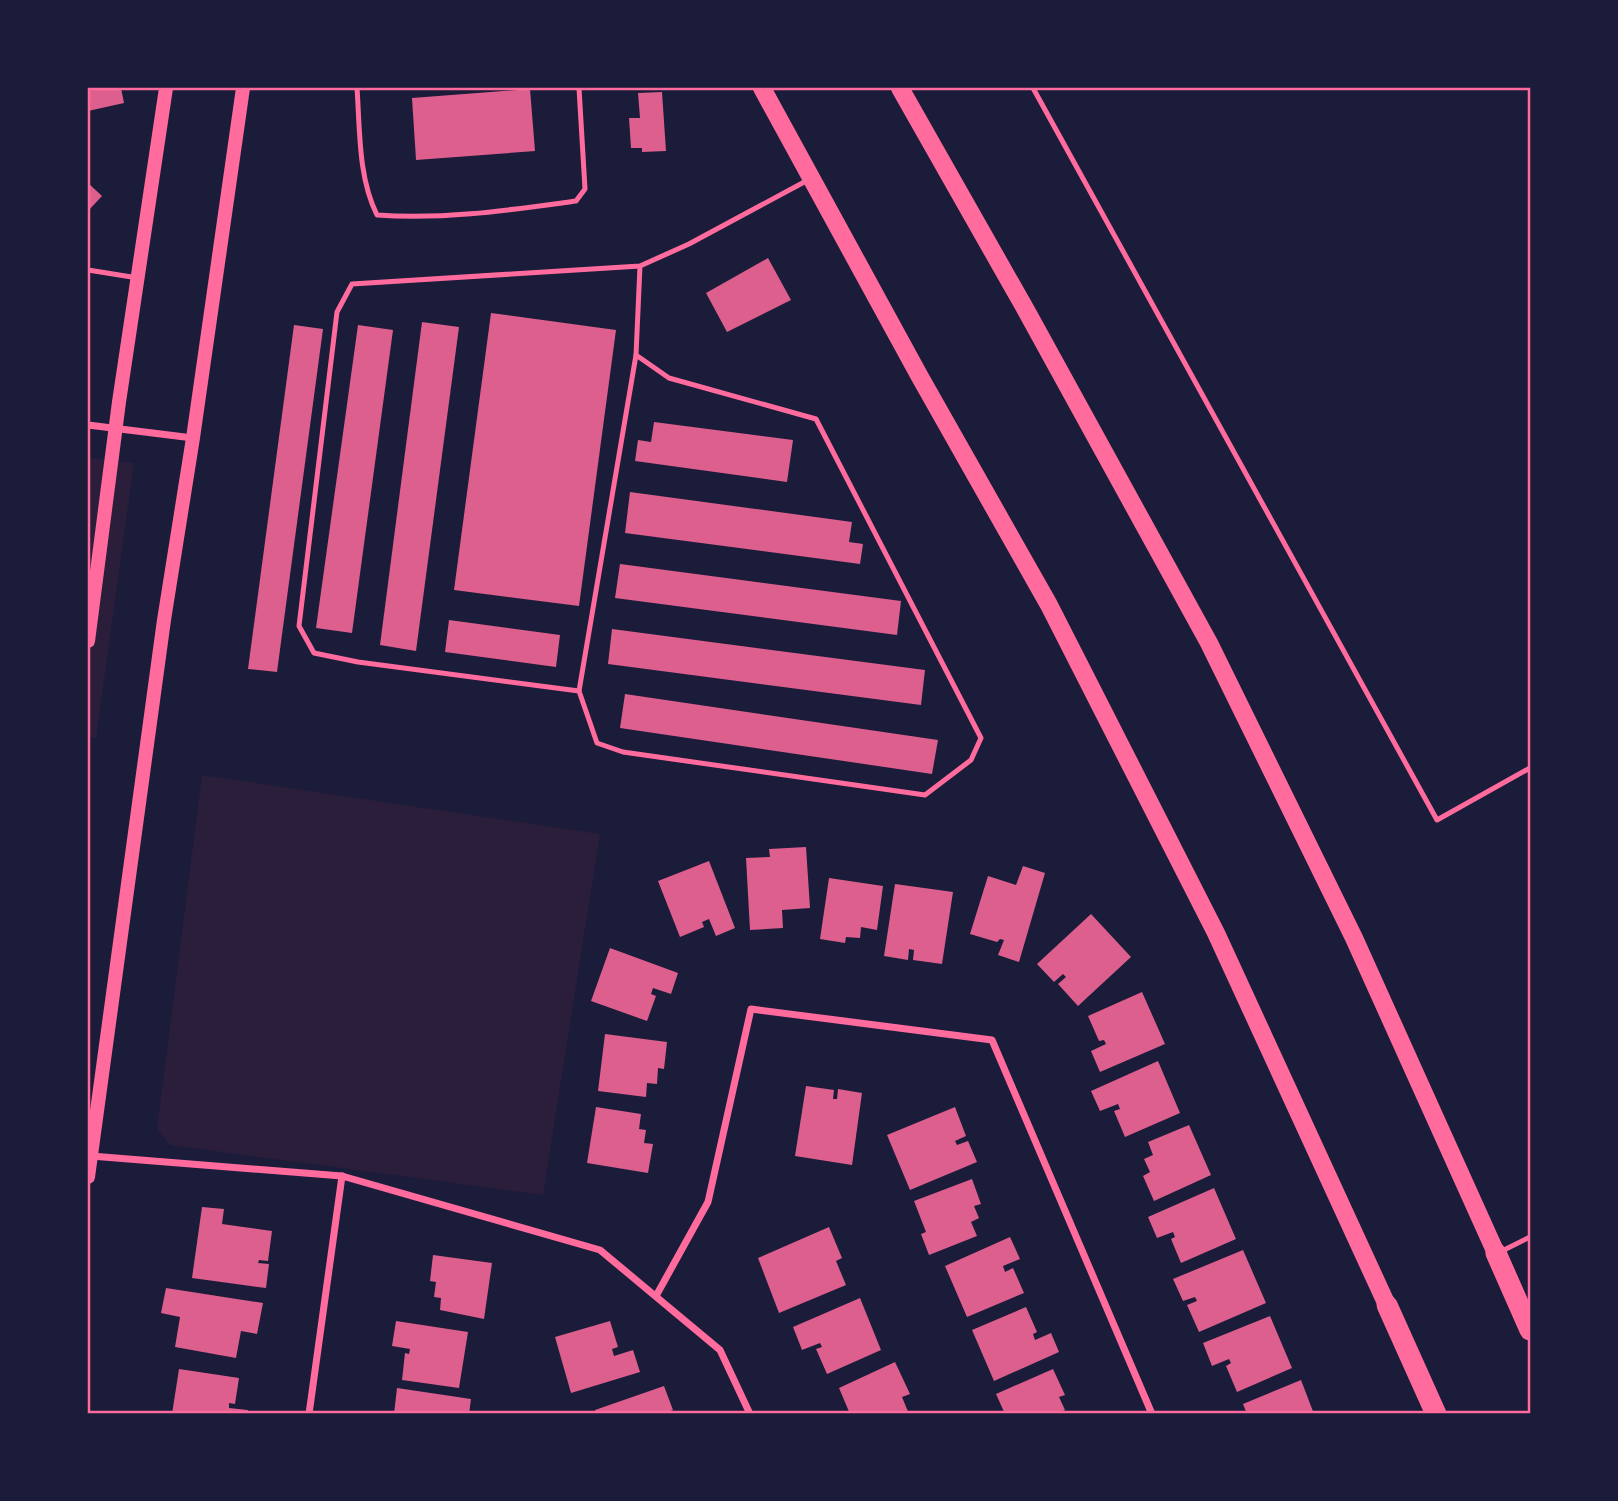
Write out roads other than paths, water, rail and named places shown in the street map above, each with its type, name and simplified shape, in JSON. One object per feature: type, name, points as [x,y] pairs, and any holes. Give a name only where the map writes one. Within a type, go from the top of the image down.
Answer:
[{"type":"highway","points":[[1496,1254],[1531,1330]]},
{"type":"highway","points":[[1387,1305],[1436,1413]]},
{"type":"main road","points":[[88,641],[166,88]]},
{"type":"main road","points":[[88,1177],[164,620],[243,88]]},
{"type":"main road","points":[[762,88],[1055,617],[1216,933],[1387,1305]]},
{"type":"main road","points":[[900,88],[1209,643],[1354,938],[1496,1254]]},
{"type":"street","points":[[88,425],[193,438]]},
{"type":"street","points":[[656,1296],[708,1202],[751,1009],[992,1040],[1152,1413]]},
{"type":"street","points":[[90,1156],[342,1175],[600,1250],[720,1350],[750,1413]]},
{"type":"street","points":[[309,1413],[342,1175]]},
{"type":"lane","points":[[357,88],[363,163],[371,203],[377,215],[409,217],[465,215],[576,201],[585,190],[579,88]]},
{"type":"lane","points":[[1033,88],[1437,820],[1531,768]]},
{"type":"lane","points":[[579,691],[358,662],[314,653],[299,626],[337,312],[352,284],[640,266],[689,244],[811,178]]},
{"type":"lane","points":[[636,355],[669,378],[816,419],[981,738],[971,760],[925,794],[623,752],[597,743],[579,691],[636,355],[640,266]]},
{"type":"lane","points":[[88,270],[138,278]]},
{"type":"lane","points":[[1496,1254],[1531,1237]]}]
